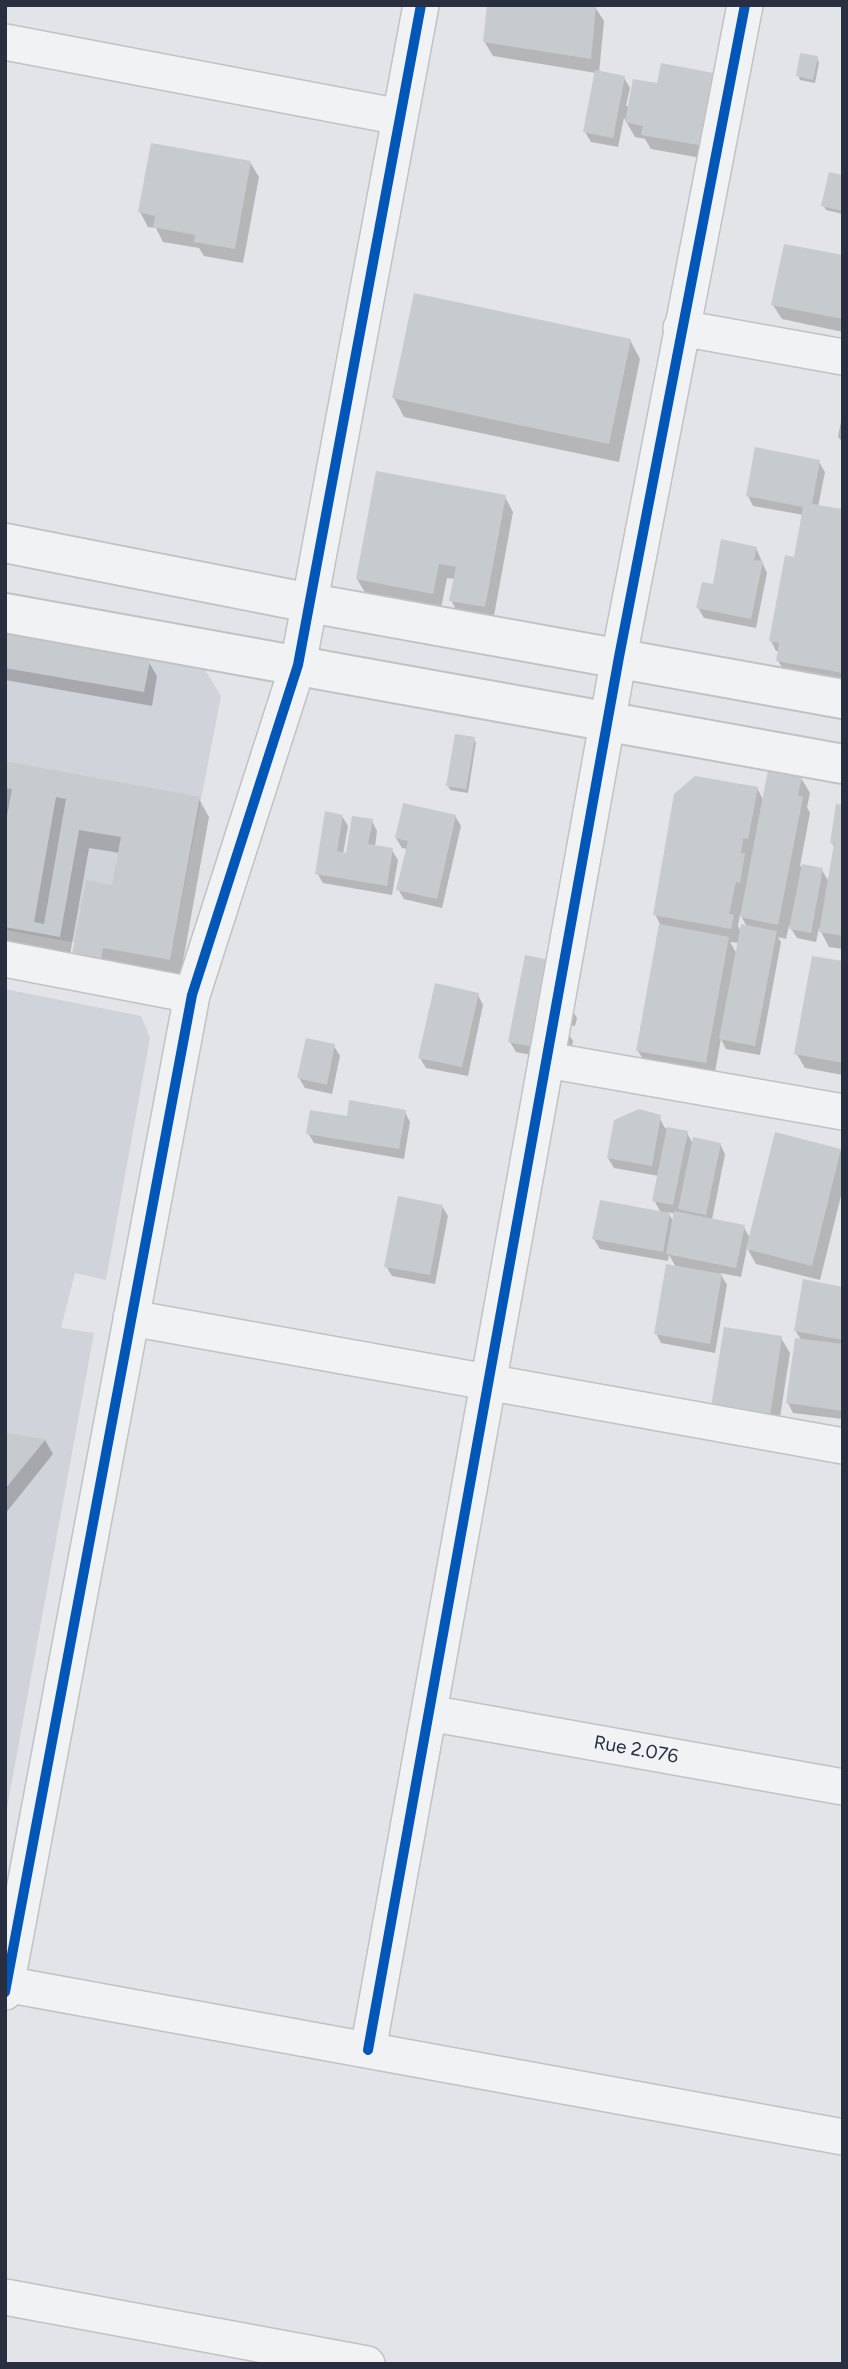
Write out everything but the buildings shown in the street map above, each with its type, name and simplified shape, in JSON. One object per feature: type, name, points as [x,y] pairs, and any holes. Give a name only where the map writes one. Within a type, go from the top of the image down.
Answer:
[{"type":"street","points":[[421,5],[298,665],[191,995],[6,1987],[843,2137]]},
{"type":"street","points":[[368,2050],[619,657],[745,5]]},
{"type":"street","points":[[5,42],[400,117]]},
{"type":"street","points":[[681,328],[843,357]]},
{"type":"street","points":[[5,543],[310,603],[843,699]]},
{"type":"street","points":[[5,613],[843,764]]},
{"type":"street","points":[[5,958],[191,995]]},
{"type":"street","points":[[547,1060],[843,1112]]},
{"type":"street","points":[[131,1318],[843,1446]]},
{"type":"street","name":"Rue 2.076","points":[[429,1713],[843,1787]]},
{"type":"street","points":[[5,2297],[367,2364]]},
{"type":"shaded area","points":[[5,631],[203,667],[221,696],[170,960],[5,930]]},
{"type":"shaded area","points":[[5,989],[141,1016],[150,1038],[106,1280],[75,1273],[61,1328],[94,1333],[5,1819]]},
{"type":"cycle path","points":[[5,1992],[192,995],[298,665],[421,5]]},
{"type":"cycle path","points":[[368,2050],[619,657],[745,5]]}]
